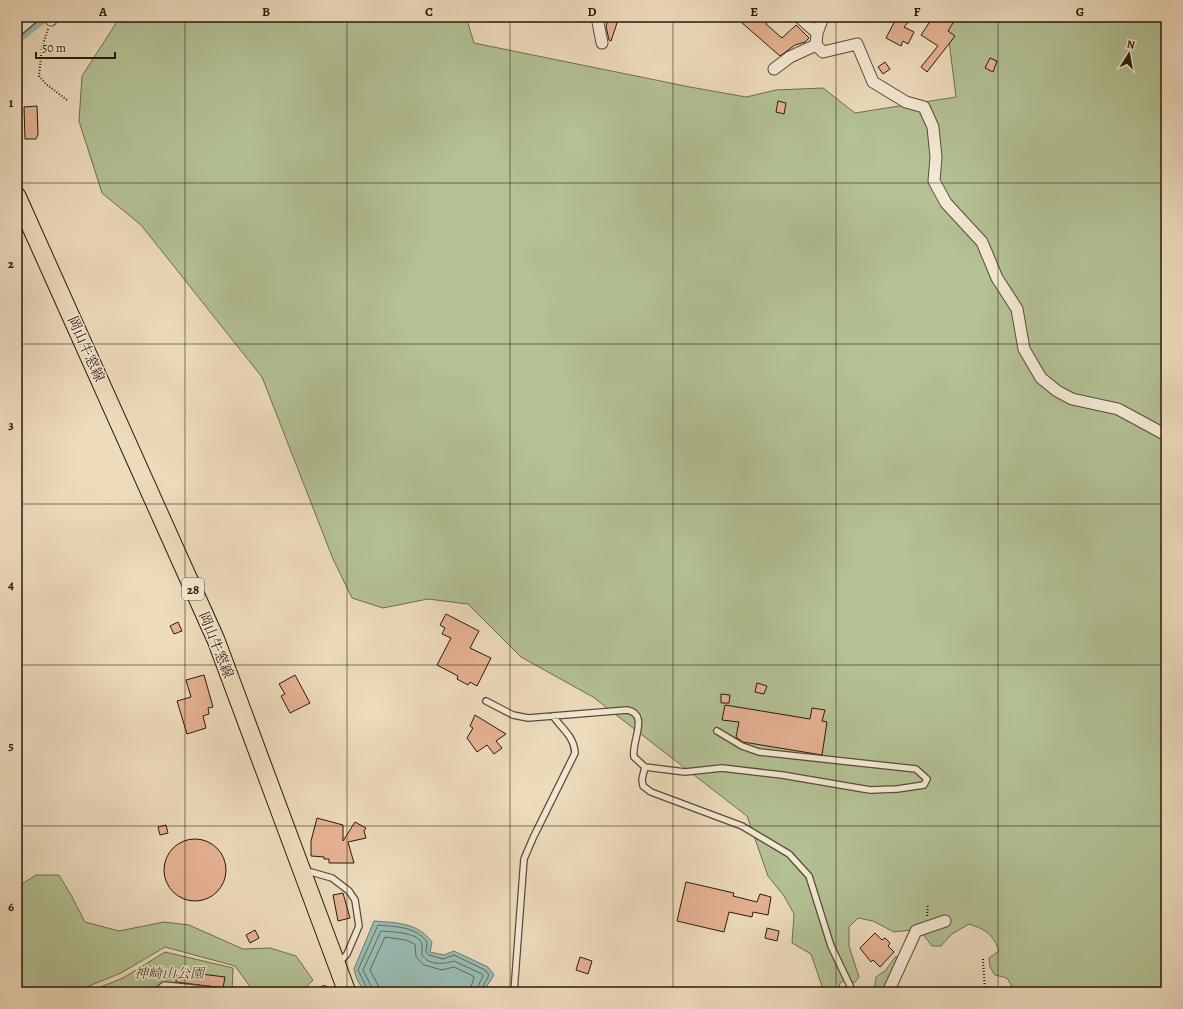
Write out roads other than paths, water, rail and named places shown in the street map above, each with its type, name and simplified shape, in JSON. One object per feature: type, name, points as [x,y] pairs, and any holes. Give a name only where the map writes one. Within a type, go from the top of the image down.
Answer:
[{"type":"main road","points":[[17,28],[30,17]]},
{"type":"main road","name":"岡山牛窓線","points":[[17,196],[216,640],[302,874],[348,992]]},
{"type":"street","points":[[597,17],[602,43]]},
{"type":"street","points":[[800,17],[816,39],[823,52],[857,44],[873,82],[906,102],[924,107],[933,127],[936,157],[934,181],[946,203],[982,242],[997,278],[1017,309],[1024,349],[1042,378],[1057,390],[1072,399],[1118,408],[1166,436]]},
{"type":"street","points":[[774,69],[816,39],[823,17]]},
{"type":"street","points":[[888,992],[916,931],[945,921]]},
{"type":"lane","points":[[486,701],[513,715],[528,718],[627,710],[634,711],[638,716],[639,722],[634,746],[634,757],[645,767],[685,772],[722,768],[782,775],[870,790],[898,789],[924,785],[927,779],[916,769],[759,752],[742,746],[717,731]]},
{"type":"lane","points":[[514,992],[524,859],[575,753],[570,735],[553,716]]},
{"type":"lane","points":[[645,767],[642,779],[643,786],[651,792],[742,826],[789,854],[808,876],[831,946],[853,992]]},
{"type":"lane","points":[[302,874],[311,872],[332,878],[349,891],[355,900],[359,926],[346,954],[337,964]]},
{"type":"lane","points":[[156,992],[164,985],[221,991]]},
{"type":"water","points":[[374,921],[399,923],[413,927],[426,935],[432,942],[430,952],[444,955],[454,951],[488,967],[494,975],[483,992],[366,991],[357,979],[354,969]]},
{"type":"waterway","points":[[17,38],[44,17]]},
{"type":"park label","name":"神崎山公園","points":[[169,973]]}]
